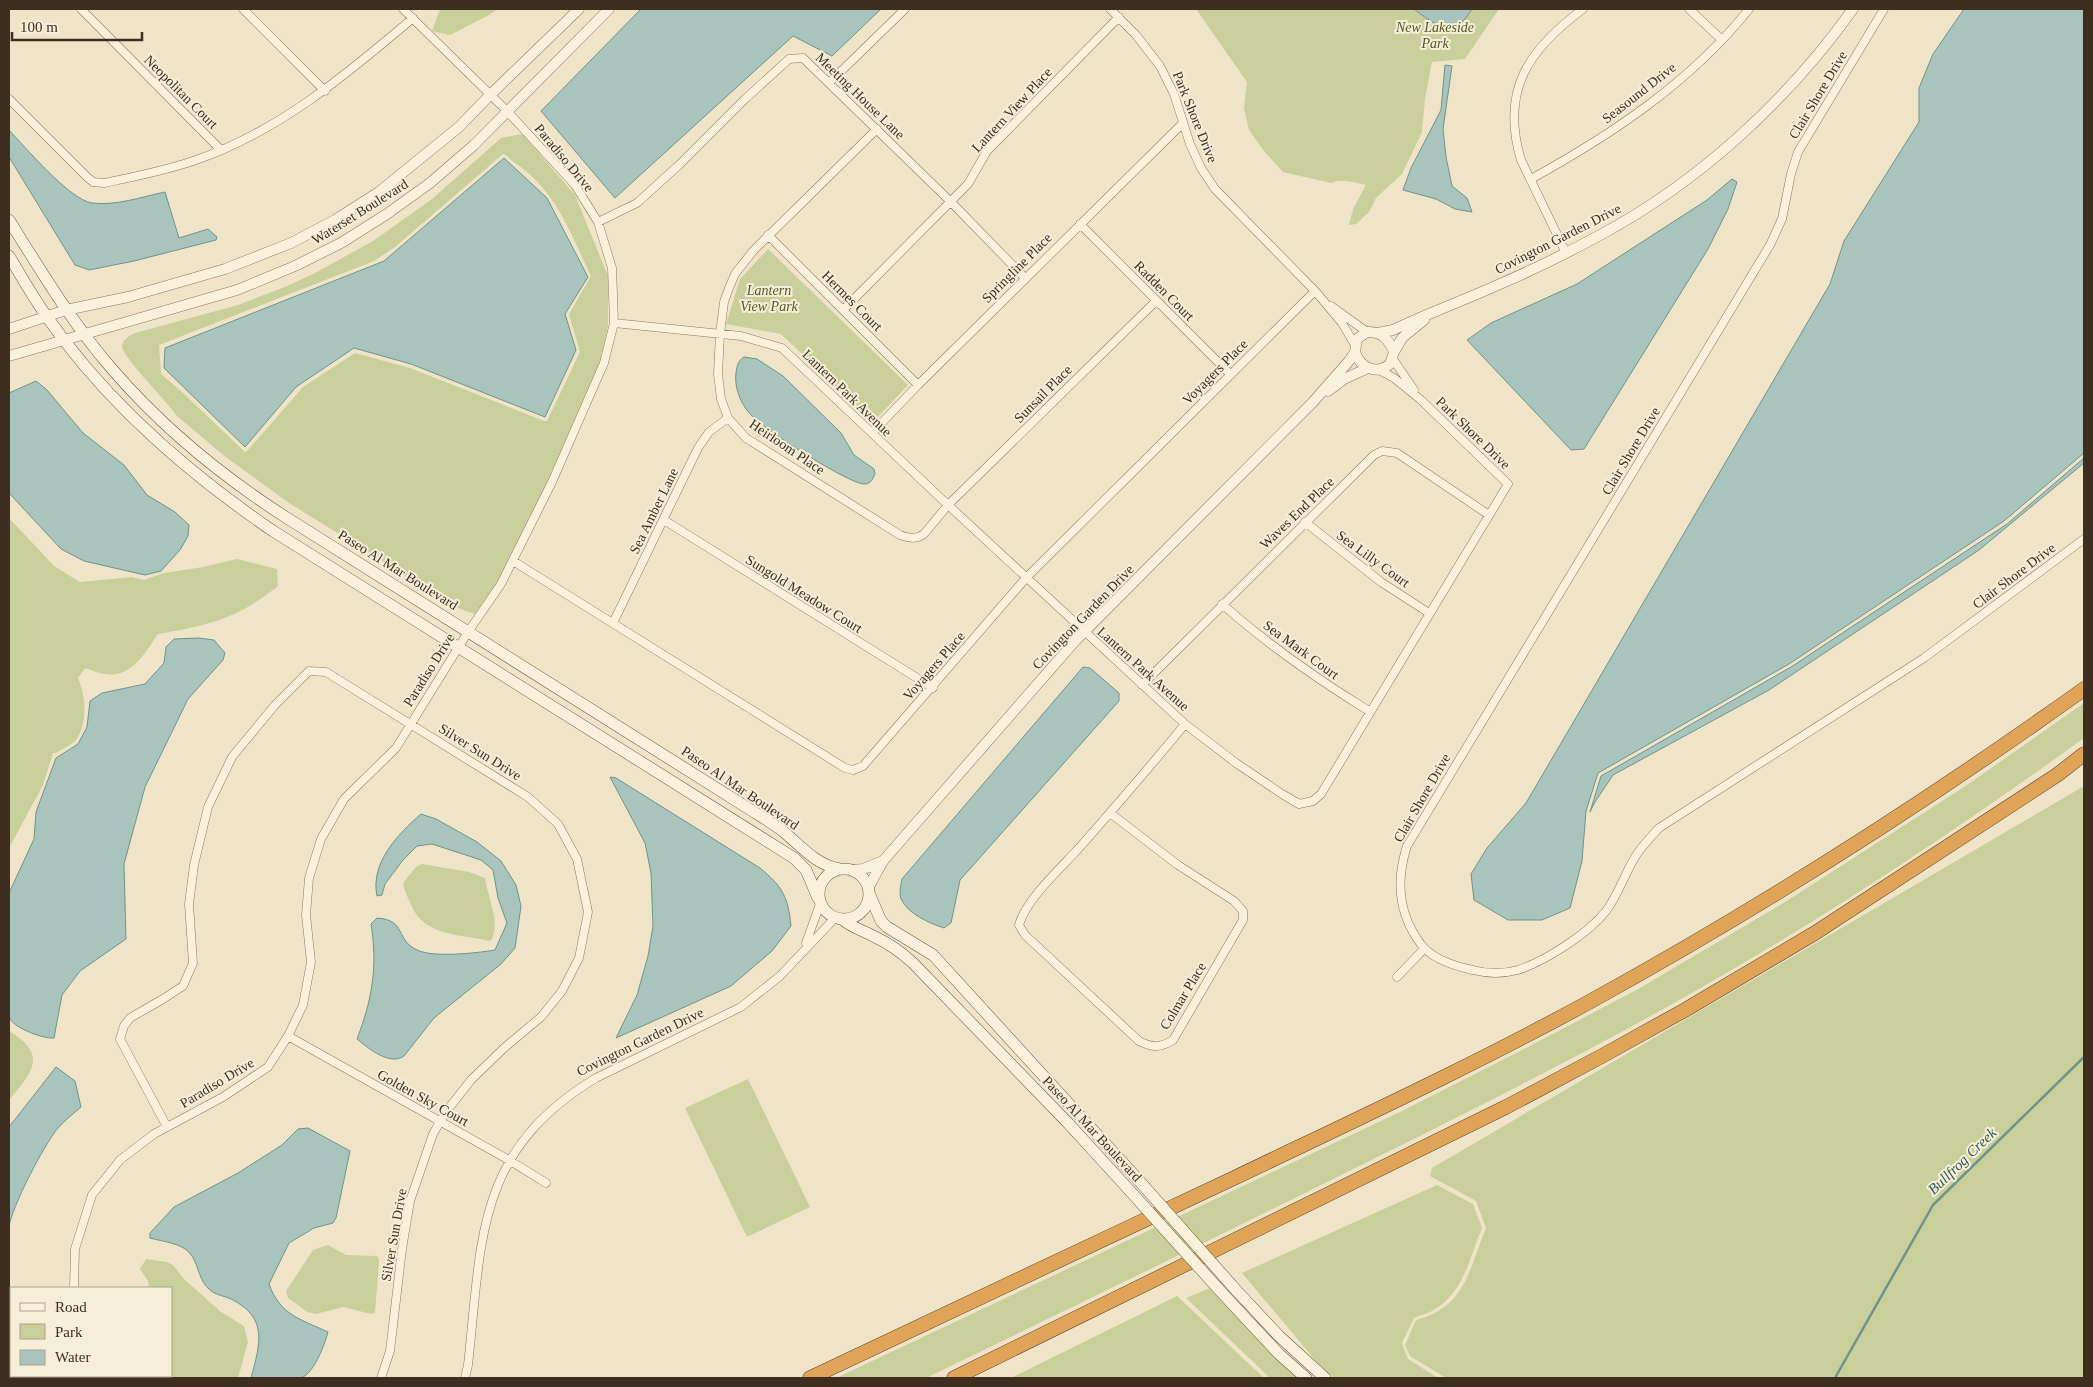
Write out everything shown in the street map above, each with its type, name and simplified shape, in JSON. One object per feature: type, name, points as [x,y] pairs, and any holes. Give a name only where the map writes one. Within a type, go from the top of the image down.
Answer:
[{"type":"highway","points":[[810,1378],[1379,1109],[1589,1002],[1752,909],[1872,835],[1991,755],[2084,689]]},
{"type":"highway","points":[[954,1378],[1498,1111],[1685,1010],[1886,887],[2057,775],[2084,754]]},
{"type":"main road","name":"Paseo Al Mar Boulevard","points":[[9,220],[66,310],[112,370],[183,440],[218,469],[263,503],[751,810],[783,831],[808,854],[820,862],[831,868],[840,869]]},
{"type":"main road","name":"Paseo Al Mar Boulevard","points":[[9,256],[63,339],[108,392],[159,442],[201,479],[273,532],[794,858],[806,870],[819,901]]},
{"type":"main road","points":[[840,869],[852,870],[862,877],[868,891],[868,902],[861,912],[850,919],[838,919],[829,915],[819,901],[819,886],[823,879],[832,871],[840,869]]},
{"type":"main road","name":"Paseo Al Mar Boulevard","points":[[868,891],[881,922],[895,934],[933,955],[1252,1308],[1279,1336],[1325,1378]]},
{"type":"main road","name":"Paseo Al Mar Boulevard","points":[[838,919],[879,939],[908,958],[1067,1122],[1238,1310],[1306,1378]]},
{"type":"street","name":"Neopolitan Court","points":[[81,9],[221,150]]},
{"type":"street","points":[[243,9],[325,90]]},
{"type":"street","name":"Paradiso Drive","points":[[74,1287],[75,1249],[92,1196],[120,1160],[154,1134],[223,1097],[268,1067],[288,1036],[303,1005],[311,962],[306,915],[308,878],[321,839],[344,799],[396,748],[458,647],[501,584],[552,482],[604,363],[614,323],[612,268],[598,222],[575,186],[507,111],[403,9]]},
{"type":"street","name":"Waterset Boulevard","points":[[9,329],[66,310],[128,297],[225,268],[291,243],[334,220],[379,192],[459,127],[490,94],[578,9]]},
{"type":"street","name":"Waterset Boulevard","points":[[9,356],[134,318],[237,290],[295,266],[341,243],[387,214],[430,183],[474,145],[609,9]]},
{"type":"street","points":[[829,83],[905,9]]},
{"type":"street","name":"Park Shore Drive","points":[[1110,9],[1136,35],[1160,66],[1174,94],[1190,144],[1201,168],[1215,189],[1315,291],[1342,323],[1355,348]]},
{"type":"street","points":[[1566,253],[1521,160],[1514,118],[1517,93],[1522,78],[1536,52],[1558,28],[1584,9]]},
{"type":"street","points":[[1690,9],[1721,39]]},
{"type":"street","name":"Seasound Drive","points":[[1530,179],[1579,153],[1674,84],[1749,9]]},
{"type":"street","name":"Covington Garden Drive","points":[[868,891],[883,861],[1084,632],[1313,402],[1349,361],[1359,337],[1373,332],[1393,330],[1499,285],[1566,253],[1640,211],[1675,187],[1733,141],[1794,81],[1853,9]]},
{"type":"street","name":"Clair Shore Drive","points":[[1884,9],[1798,152],[1791,174],[1784,211],[1772,240],[1407,846],[1401,863],[1399,884],[1402,907],[1410,929],[1424,949],[1452,966],[1486,973],[1518,970],[1567,944],[1582,934],[1607,910],[1637,855],[1659,828],[1924,658],[2084,539]]},
{"type":"street","name":"Lantern View Place","points":[[844,309],[968,184],[987,151],[1119,17]]},
{"type":"street","points":[[9,99],[86,176],[93,182],[104,183],[193,161],[221,150],[278,121],[325,90],[412,18]]},
{"type":"street","name":"Meeting House Lane","points":[[598,222],[637,203],[789,59],[803,58],[951,202],[1025,278]]},
{"type":"street","name":"Springline Place","points":[[872,433],[1025,278],[1183,123]]},
{"type":"street","name":"Heirloom Place","points":[[877,129],[753,250],[735,274],[724,302],[720,334],[718,374],[721,399],[728,418],[746,438],[900,535],[918,538],[948,506]]},
{"type":"street","name":"Radden Court","points":[[1080,224],[1230,374]]},
{"type":"street","name":"Hermes Court","points":[[768,235],[918,385]]},
{"type":"street","name":"Voyagers Place","points":[[513,561],[845,768],[853,770],[863,766],[1026,578],[1315,291]]},
{"type":"street","name":"Park Shore Drive","points":[[1322,299],[1373,332]]},
{"type":"street","name":"Sunsail Place","points":[[948,506],[1156,301]]},
{"type":"street","name":"Covington Garden Drive","points":[[1379,370],[1386,367],[1402,338],[1437,310]]},
{"type":"street","name":"Lantern Park Avenue","points":[[614,323],[741,336],[782,348],[948,506],[1185,724],[1236,763],[1300,804],[1313,801],[1321,794],[1369,711],[1508,484]]},
{"type":"street","points":[[1373,332],[1388,341],[1393,356]]},
{"type":"street","points":[[1355,348],[1360,362],[1368,368],[1379,370]]},
{"type":"street","name":"Park Shore Drive","points":[[1393,356],[1422,400]]},
{"type":"street","name":"Covington Garden Drive","points":[[1313,402],[1344,379],[1368,368]]},
{"type":"street","name":"Park Shore Drive","points":[[1379,370],[1394,378],[1422,400],[1508,484]]},
{"type":"street","name":"Sea Amber Lane","points":[[613,623],[698,448],[708,432],[728,418]]},
{"type":"street","name":"Waves End Place","points":[[1142,685],[1374,455],[1390,450],[1406,458],[1489,515]]},
{"type":"street","name":"Sungold Meadow Court","points":[[664,520],[932,688]]},
{"type":"street","name":"Sea Lilly Court","points":[[1305,522],[1381,582],[1429,613]]},
{"type":"street","name":"Sea Mark Court","points":[[1222,604],[1290,660],[1369,711]]},
{"type":"street","name":"Silver Sun Drive","points":[[167,1127],[120,1039],[124,1026],[130,1018],[183,986],[192,963],[189,904],[194,865],[208,807],[232,758],[275,705],[309,671],[326,672],[528,797],[558,824],[578,859],[588,912],[579,958],[562,991],[541,1017],[504,1048],[471,1080],[433,1134],[410,1201],[402,1249],[390,1351],[381,1378]]},
{"type":"street","name":"Colmar Place","points":[[1110,813],[1178,865],[1234,901],[1243,911],[1243,920],[1173,1040],[1162,1047],[1152,1048],[1139,1041],[1025,935],[1019,925],[1023,912],[1110,813],[1149,769],[1185,724]]},
{"type":"street","name":"Covington Garden Drive","points":[[852,870],[863,869],[883,861]]},
{"type":"street","name":"Covington Garden Drive","points":[[804,950],[819,901]]},
{"type":"street","name":"Covington Garden Drive","points":[[465,1378],[483,1231],[491,1201],[509,1160],[534,1127],[564,1098],[596,1078],[741,1007],[780,976],[804,950],[838,919]]},
{"type":"street","points":[[1397,977],[1424,949]]},
{"type":"street","name":"Golden Sky Court","points":[[288,1036],[509,1160],[546,1183]]},
{"type":"green space","points":[[440,9],[498,9],[450,35],[432,31]]},
{"type":"green space","name":"New Lakeside Park","points":[[1196,9],[1499,9],[1465,59],[1432,62],[1425,99],[1422,132],[1402,174],[1376,198],[1369,212],[1356,224],[1349,225],[1353,209],[1366,185],[1344,181],[1331,183],[1283,172],[1264,151],[1249,130],[1244,108],[1247,82]]},
{"type":"green space","points":[[522,134],[575,195],[608,276],[608,327],[600,361],[548,480],[498,581],[475,614],[460,609],[289,503],[223,455],[177,416],[129,360],[122,346],[125,340],[135,333],[238,305],[315,273],[373,241],[432,199],[501,138]],"holes":[[[503,154],[529,174],[552,199],[569,228],[591,276],[569,314],[580,352],[547,421],[410,368],[355,353],[303,387],[245,452],[161,374],[159,345],[374,261],[395,247]]]},
{"type":"green space","name":"Lantern View Park","points":[[768,249],[908,385],[873,422],[781,334],[726,324],[740,279]]},
{"type":"green space","points":[[9,518],[54,566],[80,582],[132,577],[144,580],[164,573],[237,559],[277,569],[278,586],[249,606],[222,619],[208,624],[158,634],[137,663],[123,672],[105,674],[85,668],[78,678],[84,701],[84,718],[80,733],[72,744],[53,753],[43,785],[9,848]]},
{"type":"green space","points":[[2084,703],[2084,738],[2039,770],[1901,865],[1807,925],[1711,982],[1615,1035],[1420,1136],[926,1378],[836,1378],[1400,1112],[1640,988],[1785,902],[1967,785]]},
{"type":"green space","points":[[2084,786],[2084,1378],[1446,1378],[1410,1356],[1405,1345],[1416,1320],[1433,1314],[1446,1306],[1456,1296],[1470,1272],[1486,1228],[1476,1201],[1430,1176],[1432,1168]]},
{"type":"green space","points":[[422,864],[469,872],[485,878],[495,924],[490,941],[434,929],[417,915],[403,883],[416,867]]},
{"type":"green space","points":[[9,1031],[29,1048],[33,1056],[33,1064],[24,1081],[9,1100]]},
{"type":"green space","points":[[748,1079],[810,1207],[747,1237],[685,1108]]},
{"type":"green space","points":[[1437,1185],[1473,1204],[1482,1228],[1469,1263],[1458,1285],[1443,1304],[1430,1312],[1414,1318],[1402,1343],[1408,1359],[1438,1378],[1334,1378],[1315,1360],[1242,1273]]},
{"type":"green space","points":[[328,1245],[346,1255],[377,1256],[379,1260],[375,1313],[371,1314],[343,1307],[316,1314],[307,1312],[288,1298],[286,1291],[313,1250]]},
{"type":"green space","points":[[146,1259],[167,1262],[173,1265],[184,1279],[221,1312],[244,1326],[248,1342],[238,1378],[132,1378],[172,1377],[172,1287],[149,1287],[148,1281],[140,1269]]},
{"type":"green space","points":[[1210,1288],[1298,1378],[1270,1378],[1186,1298]]},
{"type":"green space","points":[[1177,1296],[1264,1378],[1011,1378]]},
{"type":"water","points":[[641,9],[881,9],[832,56],[793,36],[615,198],[541,111]]},
{"type":"water","points":[[1414,9],[1472,9],[1462,22],[1456,25],[1443,26],[1436,24]]},
{"type":"water","points":[[1964,9],[2084,9],[2084,453],[2004,521],[1789,664],[1598,773],[1586,811],[1582,861],[1570,908],[1542,920],[1508,920],[1474,900],[1471,874],[1487,848],[1526,803],[1830,284],[1844,241],[1919,122],[1919,88],[1933,54]]},
{"type":"water","points":[[1445,65],[1452,66],[1443,129],[1446,157],[1452,186],[1467,198],[1472,212],[1455,209],[1436,199],[1403,190],[1411,168],[1441,110]]},
{"type":"water","points":[[9,130],[48,172],[83,200],[101,204],[165,192],[179,238],[208,229],[217,237],[216,240],[134,261],[89,270],[75,265],[9,157]]},
{"type":"water","points":[[504,158],[547,198],[588,277],[565,314],[576,350],[545,417],[411,364],[354,348],[296,387],[245,447],[164,368],[165,348],[384,261]]},
{"type":"water","points":[[1732,179],[1737,182],[1728,209],[1708,249],[1584,449],[1571,450],[1467,340],[1491,323],[1577,284],[1707,200]]},
{"type":"water","points":[[744,357],[757,359],[783,376],[841,433],[854,455],[874,469],[873,479],[865,484],[844,476],[791,445],[754,418],[743,403],[736,385],[737,366]]},
{"type":"water","points":[[36,381],[47,390],[83,433],[124,465],[147,495],[175,512],[189,525],[188,536],[180,550],[161,571],[145,575],[84,561],[61,549],[9,493],[9,393]]},
{"type":"water","points":[[2084,458],[2084,463],[1979,550],[1769,690],[1613,775],[1590,812],[1601,776],[1791,667],[2007,524]]},
{"type":"water","points":[[199,638],[214,640],[225,653],[223,660],[188,699],[145,787],[124,864],[126,939],[80,971],[62,995],[54,1038],[31,1033],[13,1023],[9,1016],[9,893],[34,839],[36,812],[56,758],[78,744],[87,727],[90,701],[102,693],[145,684],[164,663],[166,647],[174,639]]},
{"type":"water","points":[[1083,667],[1090,668],[1119,693],[1119,701],[960,880],[951,923],[944,928],[926,921],[909,909],[901,899],[902,879]]},
{"type":"water","points":[[610,777],[616,778],[760,868],[774,881],[783,893],[788,907],[791,926],[772,951],[731,986],[616,1038],[637,995],[648,956],[653,926],[651,873],[645,843]]},
{"type":"water","points":[[421,814],[436,819],[477,842],[501,861],[516,885],[521,906],[515,948],[501,964],[434,1018],[404,1056],[392,1059],[380,1055],[357,1039],[370,997],[374,969],[371,924],[377,918],[393,922],[410,946],[424,952],[444,954],[495,950],[507,923],[498,898],[493,870],[481,860],[432,844],[417,846],[403,860],[385,884],[382,895],[377,896],[376,884],[382,861],[395,840]]},
{"type":"water","points":[[56,1067],[75,1081],[81,1107],[58,1128],[45,1147],[22,1191],[9,1227],[9,1127]]},
{"type":"water","points":[[308,1128],[350,1151],[336,1218],[333,1223],[314,1228],[289,1243],[269,1284],[279,1303],[292,1315],[328,1332],[318,1359],[305,1376],[288,1379],[251,1378],[259,1343],[259,1333],[251,1315],[243,1306],[215,1293],[206,1286],[192,1256],[184,1248],[150,1238],[150,1233],[174,1207],[238,1173],[282,1145],[298,1129]]},
{"type":"waterway","name":"Bullfrog Creek","points":[[1835,1378],[1933,1205],[2084,1057]]}]
